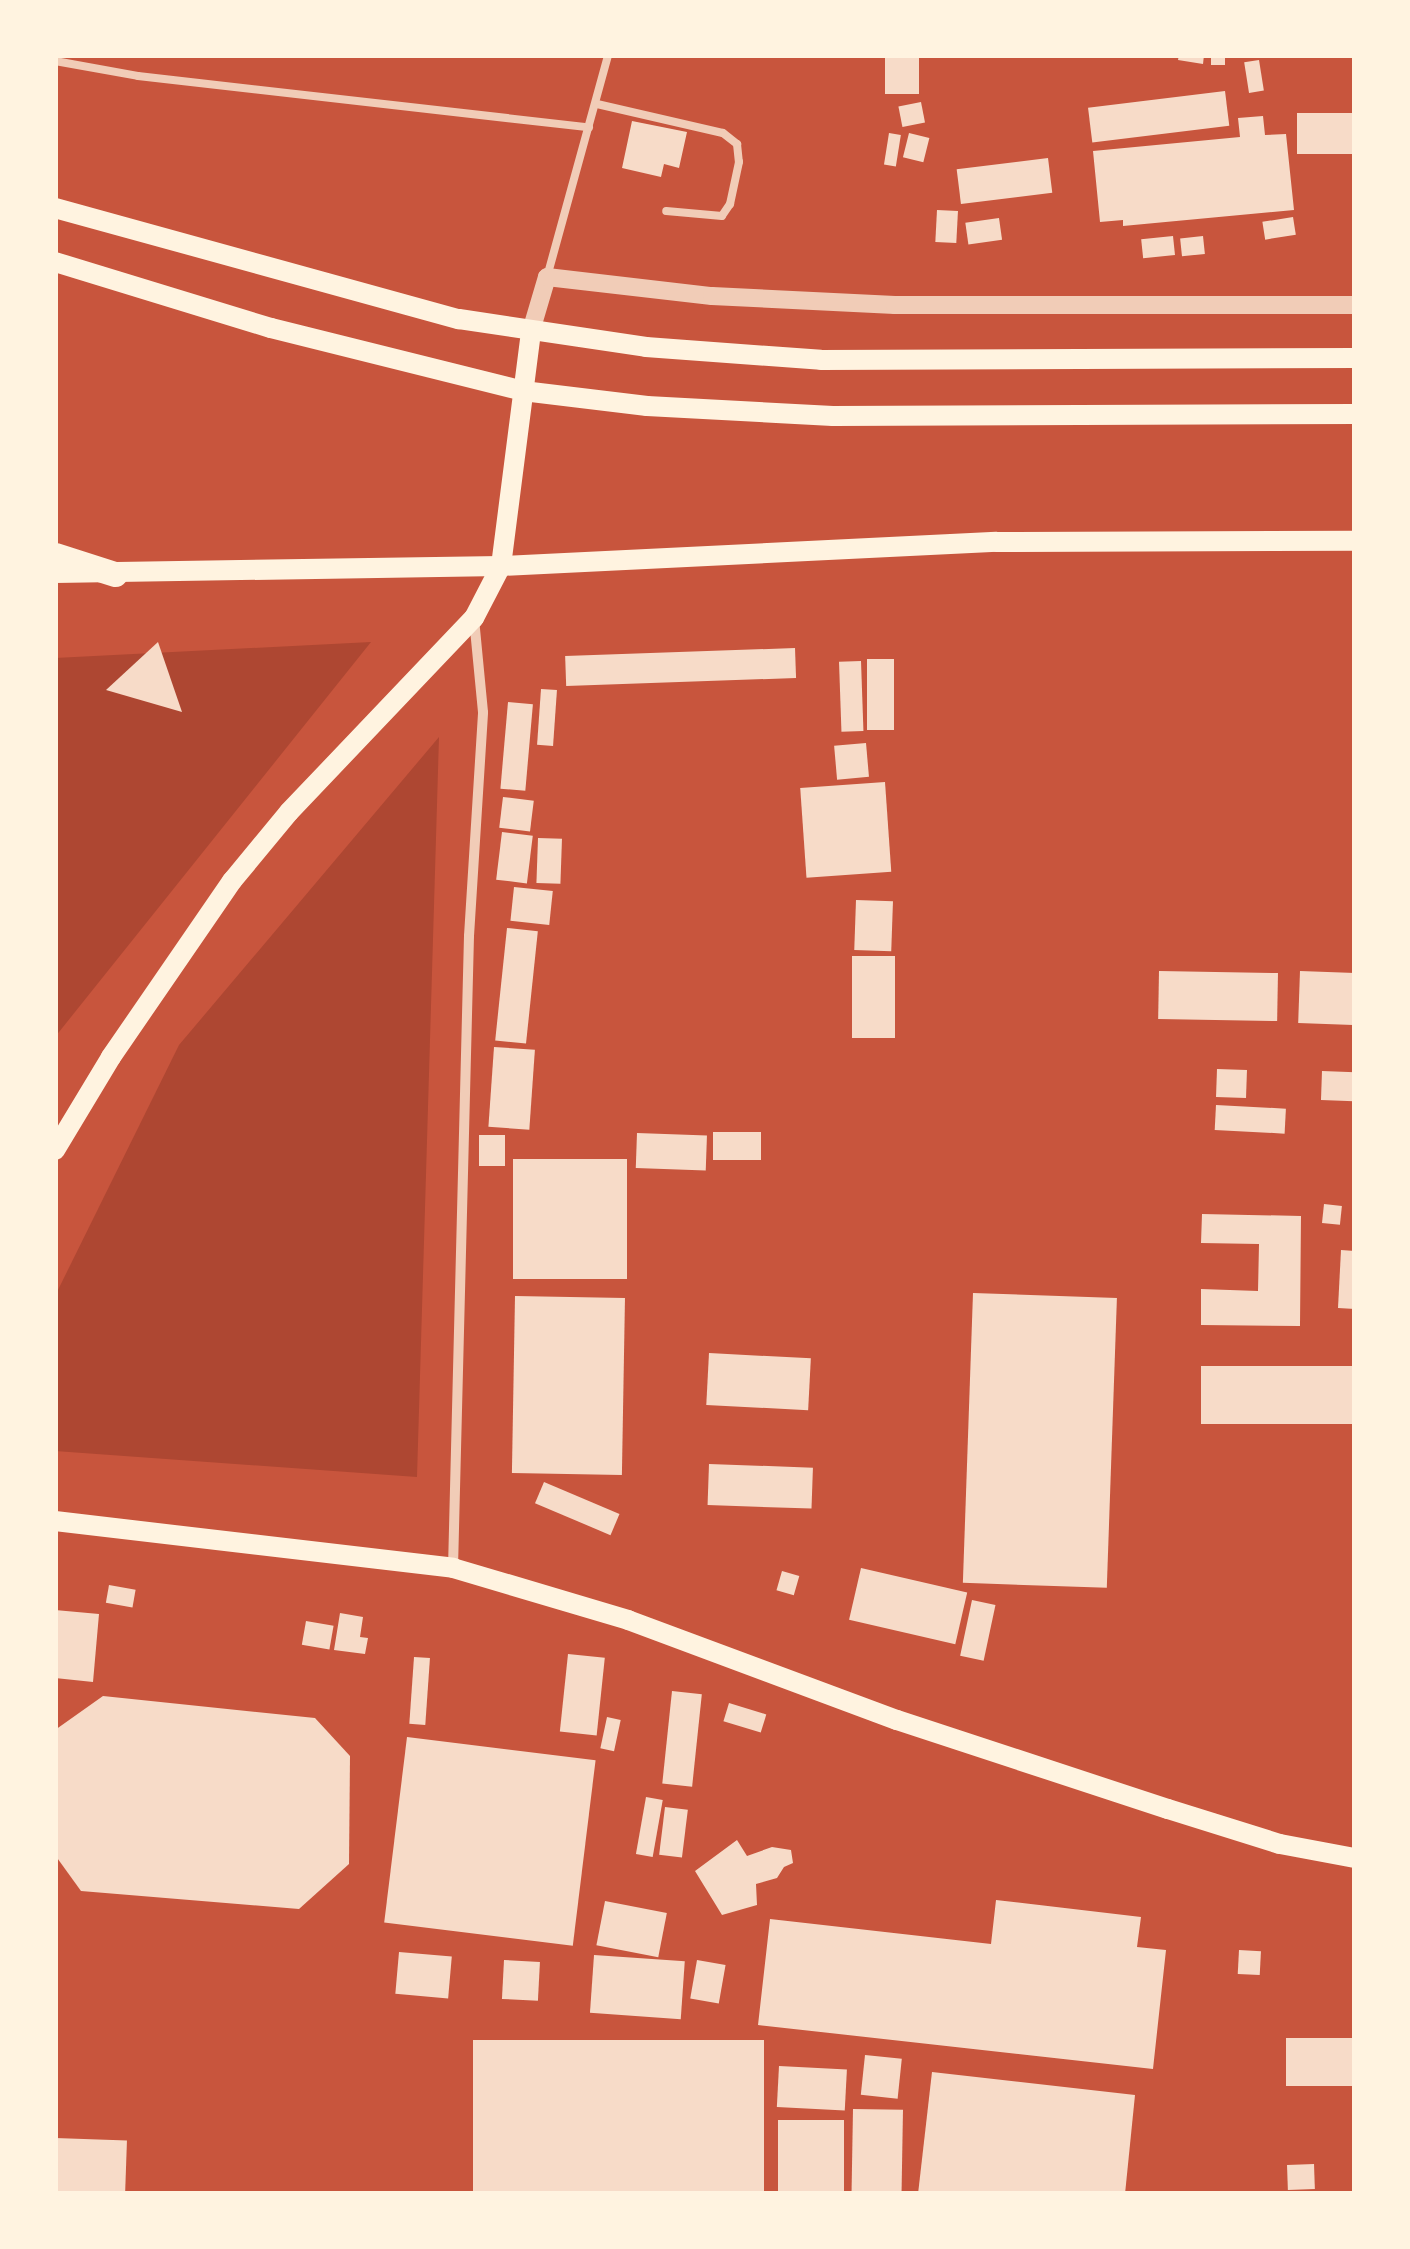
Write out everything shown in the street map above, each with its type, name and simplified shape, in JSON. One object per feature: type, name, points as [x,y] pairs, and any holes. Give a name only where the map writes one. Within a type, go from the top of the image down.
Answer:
[{"type":"main road","points":[[55,208],[459,319],[646,347],[821,360],[1355,358]]},
{"type":"main road","points":[[55,262],[271,328],[524,392],[648,406],[833,416],[1355,414]]},
{"type":"main road","points":[[55,1150],[111,1057],[232,881],[289,812],[474,618],[501,566],[531,331]]},
{"type":"main road","points":[[55,573],[501,566],[996,542],[1355,541]]},
{"type":"main road","points":[[55,556],[116,574]]},
{"type":"main road","points":[[55,1521],[453,1568],[628,1620],[897,1720],[1168,1810],[1280,1844],[1355,1858]]},
{"type":"street","points":[[531,331],[546,277],[712,296],[912,306],[1355,305]]},
{"type":"street","points":[[453,1568],[469,936],[483,712],[474,618]]},
{"type":"lane","points":[[546,277],[608,55]]},
{"type":"lane","points":[[55,61],[138,76],[589,127]]},
{"type":"lane","points":[[597,104],[723,133],[737,144],[739,162],[728,211],[716,219],[666,211]]},
{"type":"shaded area","points":[[371,642],[55,1037],[55,658]]},
{"type":"shaded area","points":[[439,737],[417,1477],[55,1451],[55,1296],[179,1045]]},
{"type":"building","points":[[885,55],[919,55],[919,94],[885,94]]},
{"type":"building","points":[[1179,55],[1204,55],[1203,64],[1178,60]]},
{"type":"building","points":[[1211,55],[1225,55],[1225,65],[1211,65]]},
{"type":"building","points":[[1259,60],[1264,91],[1249,93],[1244,62]]},
{"type":"building","points":[[1225,91],[1229,126],[1092,143],[1088,108]]},
{"type":"building","points":[[921,102],[925,123],[902,127],[898,106]]},
{"type":"building","points":[[1297,113],[1355,113],[1355,154],[1297,154]]},
{"type":"building","points":[[1263,116],[1265,135],[1286,134],[1294,210],[1123,226],[1123,220],[1100,222],[1093,151],[1240,137],[1238,118]]},
{"type":"building","points":[[632,121],[687,132],[679,168],[664,164],[661,177],[622,168]]},
{"type":"building","points":[[889,133],[901,135],[896,166],[884,165]]},
{"type":"building","points":[[909,133],[929,138],[923,162],[903,157]]},
{"type":"building","points":[[1048,158],[1052,193],[961,204],[957,169]]},
{"type":"building","points":[[937,210],[958,211],[956,243],[935,242]]},
{"type":"building","points":[[1293,217],[1296,235],[1265,240],[1262,222]]},
{"type":"building","points":[[999,218],[1002,240],[968,245],[965,223]]},
{"type":"building","points":[[1173,236],[1175,255],[1143,258],[1141,239]]},
{"type":"building","points":[[1203,236],[1205,254],[1182,256],[1180,238]]},
{"type":"building","points":[[158,642],[182,712],[106,690]]},
{"type":"building","points":[[795,648],[796,678],[566,686],[565,656]]},
{"type":"building","points":[[867,659],[894,659],[894,730],[867,730]]},
{"type":"building","points":[[861,661],[863,731],[841,732],[839,662]]},
{"type":"building","points":[[541,689],[557,690],[553,746],[537,745]]},
{"type":"building","points":[[508,702],[533,704],[525,791],[500,789]]},
{"type":"building","points":[[866,743],[869,777],[837,780],[834,746]]},
{"type":"building","points":[[885,782],[891,872],[806,878],[800,788]]},
{"type":"building","points":[[503,797],[534,801],[530,832],[499,828]]},
{"type":"building","points":[[502,832],[533,836],[527,883],[496,880]]},
{"type":"building","points":[[538,838],[562,839],[560,884],[536,883]]},
{"type":"building","points":[[514,887],[553,891],[549,925],[510,921]]},
{"type":"building","points":[[856,900],[893,901],[891,951],[854,950]]},
{"type":"building","points":[[507,928],[538,931],[526,1044],[495,1040]]},
{"type":"building","points":[[852,956],[895,956],[895,1038],[852,1038]]},
{"type":"building","points":[[1159,971],[1278,973],[1277,1021],[1158,1019]]},
{"type":"building","points":[[1300,971],[1355,973],[1353,1025],[1298,1023]]},
{"type":"building","points":[[494,1047],[535,1050],[529,1130],[488,1127]]},
{"type":"building","points":[[1217,1069],[1247,1070],[1246,1098],[1216,1097]]},
{"type":"building","points":[[1322,1071],[1355,1072],[1354,1101],[1321,1100]]},
{"type":"building","points":[[1216,1105],[1286,1109],[1285,1134],[1215,1130]]},
{"type":"building","points":[[713,1132],[761,1132],[761,1160],[713,1160]]},
{"type":"building","points":[[637,1133],[707,1135],[706,1170],[636,1168]]},
{"type":"building","points":[[479,1135],[505,1135],[505,1166],[479,1166]]},
{"type":"building","points":[[513,1159],[627,1159],[627,1279],[513,1279]]},
{"type":"building","points":[[1324,1204],[1342,1206],[1340,1225],[1322,1223]]},
{"type":"building","points":[[1202,1214],[1301,1216],[1300,1326],[1201,1325],[1201,1289],[1258,1291],[1259,1244],[1201,1243]]},
{"type":"building","points":[[1341,1250],[1355,1251],[1355,1309],[1338,1308]]},
{"type":"building","points":[[973,1293],[1117,1298],[1107,1588],[963,1583]]},
{"type":"building","points":[[515,1296],[625,1298],[622,1475],[512,1473]]},
{"type":"building","points":[[709,1353],[811,1358],[808,1410],[706,1405]]},
{"type":"building","points":[[1201,1366],[1355,1366],[1355,1424],[1201,1424]]},
{"type":"building","points":[[709,1464],[813,1468],[812,1509],[708,1505]]},
{"type":"building","points":[[544,1482],[619,1514],[610,1535],[535,1503]]},
{"type":"building","points":[[861,1568],[967,1593],[955,1644],[849,1620]]},
{"type":"building","points":[[782,1571],[799,1576],[794,1595],[776,1590]]},
{"type":"building","points":[[109,1585],[136,1590],[132,1607],[106,1603]]},
{"type":"building","points":[[972,1600],[995,1605],[984,1661],[960,1656]]},
{"type":"building","points":[[55,1610],[99,1614],[93,1682],[55,1678]]},
{"type":"building","points":[[340,1613],[363,1617],[360,1637],[368,1638],[365,1654],[334,1650]]},
{"type":"building","points":[[306,1621],[334,1626],[329,1649],[302,1645]]},
{"type":"building","points":[[568,1654],[605,1658],[597,1735],[560,1732]]},
{"type":"building","points":[[414,1657],[430,1658],[425,1725],[409,1724]]},
{"type":"building","points":[[672,1691],[702,1694],[692,1787],[662,1783]]},
{"type":"building","points":[[103,1696],[315,1718],[350,1756],[349,1864],[299,1909],[81,1891],[55,1855],[55,1730]]},
{"type":"building","points":[[729,1703],[766,1714],[761,1733],[723,1721]]},
{"type":"building","points":[[607,1717],[621,1720],[614,1751],[600,1748]]},
{"type":"building","points":[[407,1737],[596,1760],[573,1946],[384,1923]]},
{"type":"building","points":[[646,1797],[663,1800],[653,1857],[636,1854]]},
{"type":"building","points":[[665,1807],[688,1810],[682,1857],[659,1855]]},
{"type":"building","points":[[737,1840],[747,1856],[772,1847],[791,1850],[793,1863],[784,1867],[777,1878],[756,1884],[757,1905],[722,1915],[695,1871]]},
{"type":"building","points":[[996,1900],[1141,1917],[1137,1947],[1166,1950],[1153,2069],[758,2025],[770,1919],[991,1944]]},
{"type":"building","points":[[605,1901],[667,1913],[658,1957],[596,1945]]},
{"type":"building","points":[[1239,1950],[1261,1951],[1260,1975],[1238,1974]]},
{"type":"building","points":[[399,1952],[452,1957],[448,1998],[395,1994]]},
{"type":"building","points":[[594,1955],[685,1961],[681,2019],[590,2013]]},
{"type":"building","points":[[504,1960],[540,1962],[538,2001],[502,1999]]},
{"type":"building","points":[[697,1960],[726,1965],[719,2003],[690,1998]]},
{"type":"building","points":[[1286,2038],[1355,2038],[1355,2086],[1286,2086]]},
{"type":"building","points":[[473,2040],[764,2040],[764,2194],[473,2194]]},
{"type":"building","points":[[865,2055],[902,2059],[898,2099],[861,2095]]},
{"type":"building","points":[[779,2066],[847,2070],[845,2111],[777,2107]]},
{"type":"building","points":[[932,2072],[1135,2095],[1125,2194],[918,2194]]},
{"type":"building","points":[[853,2109],[903,2110],[902,2193],[852,2192]]},
{"type":"building","points":[[778,2120],[844,2120],[844,2194],[778,2194]]},
{"type":"building","points":[[55,2138],[127,2141],[125,2194],[55,2194]]},
{"type":"building","points":[[1314,2164],[1315,2189],[1288,2190],[1287,2165]]}]
